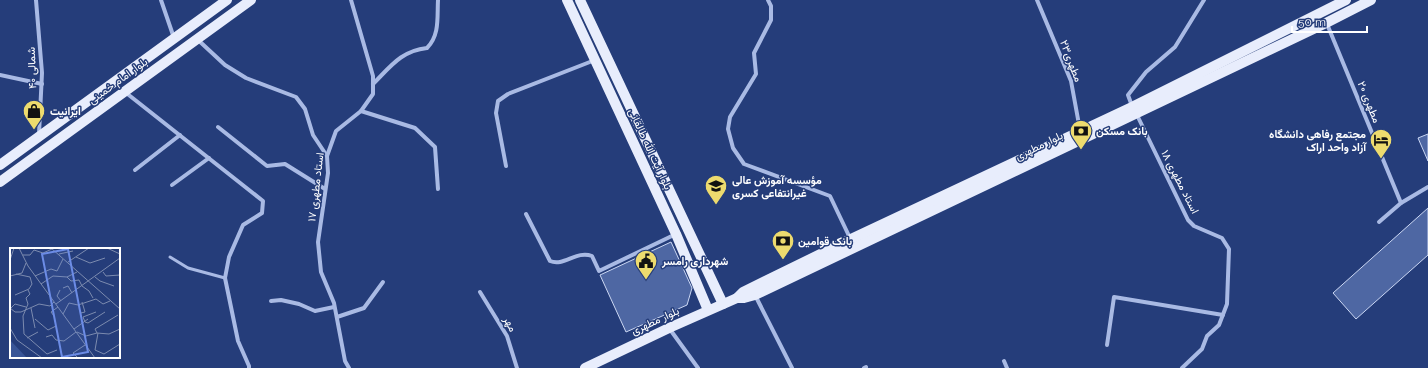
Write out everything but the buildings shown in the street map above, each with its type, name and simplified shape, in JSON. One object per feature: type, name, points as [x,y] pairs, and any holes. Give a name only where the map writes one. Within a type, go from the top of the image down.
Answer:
[{"type":"main road","name":"بلوار امام خمینی","points":[[0,165],[227,0]]},
{"type":"main road","name":"بلوار امام خمینی","points":[[0,182],[251,0]]},
{"type":"main road","name":"بلوار آیت الله طالقانی","points":[[567,0],[676,234],[708,310]]},
{"type":"main road","name":"بلوار آیت الله طالقانی","points":[[580,0],[723,304]]},
{"type":"main road","name":"بلوار مطهری","points":[[737,298],[755,295],[851,239],[1080,130],[1134,110],[1346,0]]},
{"type":"main road","name":"بلوار مطهری","points":[[585,368],[708,310],[737,298],[743,292],[786,276],[1134,110],[1326,24],[1371,0]]},
{"type":"street","name":"شمالی ۴۰","points":[[36,0],[42,73],[39,136]]},
{"type":"street","points":[[161,0],[174,38]]},
{"type":"street","name":"استاد مطهری ۱۷","points":[[349,368],[345,361],[337,317],[321,272],[318,242],[328,173],[327,156],[336,131],[361,111],[373,94],[373,76],[351,0]]},
{"type":"street","points":[[373,84],[403,55],[427,48],[432,43],[437,30],[438,0]]},
{"type":"street","points":[[768,0],[771,6],[771,20],[754,53],[756,74],[730,117],[728,129],[733,148],[744,164],[830,196],[851,239]]},
{"type":"street","name":"مطهری۲۳","points":[[1037,0],[1071,81],[1080,130]]},
{"type":"street","points":[[1134,110],[1128,96],[1146,72],[1176,47],[1204,0]]},
{"type":"street","name":"مطهری ۲۰","points":[[1326,24],[1401,203]]},
{"type":"street","points":[[196,39],[225,65],[246,78],[296,97],[305,109],[313,135],[327,156]]},
{"type":"street","points":[[506,166],[496,112],[498,102],[508,94],[595,60]]},
{"type":"street","points":[[0,74],[42,84]]},
{"type":"street","points":[[124,91],[263,201],[262,213],[243,225],[229,257],[225,278],[238,342],[249,368]]},
{"type":"street","name":"استاد مطهری ۱۸","points":[[1134,110],[1188,220],[1194,226],[1222,238],[1229,250],[1227,304],[1219,325],[1207,336],[1202,350],[1182,368]]},
{"type":"street","points":[[361,111],[414,128],[435,147],[438,189]]},
{"type":"street","points":[[218,127],[267,166],[285,164],[325,189]]},
{"type":"street","points":[[135,170],[180,135]]},
{"type":"street","points":[[172,185],[209,158]]},
{"type":"street","points":[[1379,222],[1401,203],[1428,187]]},
{"type":"street","points":[[526,214],[550,261],[555,263],[585,253],[592,256],[599,271],[676,234]]},
{"type":"street","points":[[337,317],[364,308],[383,282]]},
{"type":"street","name":"مهر","points":[[480,292],[507,336],[517,368]]},
{"type":"street","points":[[755,295],[792,368]]},
{"type":"street","points":[[1107,345],[1114,297],[1223,314]]},
{"type":"street","points":[[271,302],[281,300],[299,304],[316,311],[334,307]]},
{"type":"street","points":[[669,328],[698,368]]},
{"type":"street","points":[[1004,361],[1007,368]]},
{"type":"lane","points":[[170,257],[188,268],[225,278]]},
{"type":"place","name":"ایرانیت","points":[[34,130]]},
{"type":"place","name":"بانک مسکن","points":[[1081,150]]},
{"type":"place","name":"مجتمع رفاهی دانشگاه آزاد واحد اراک","points":[[1381,160]]},
{"type":"place","name":"مؤسسه آموزش عالی غیرانتفاعی کسری","points":[[716,206]]},
{"type":"place","name":"بانک قوامین","points":[[783,260]]},
{"type":"place","name":"شهرداری رامسر","points":[[646,280]]}]
